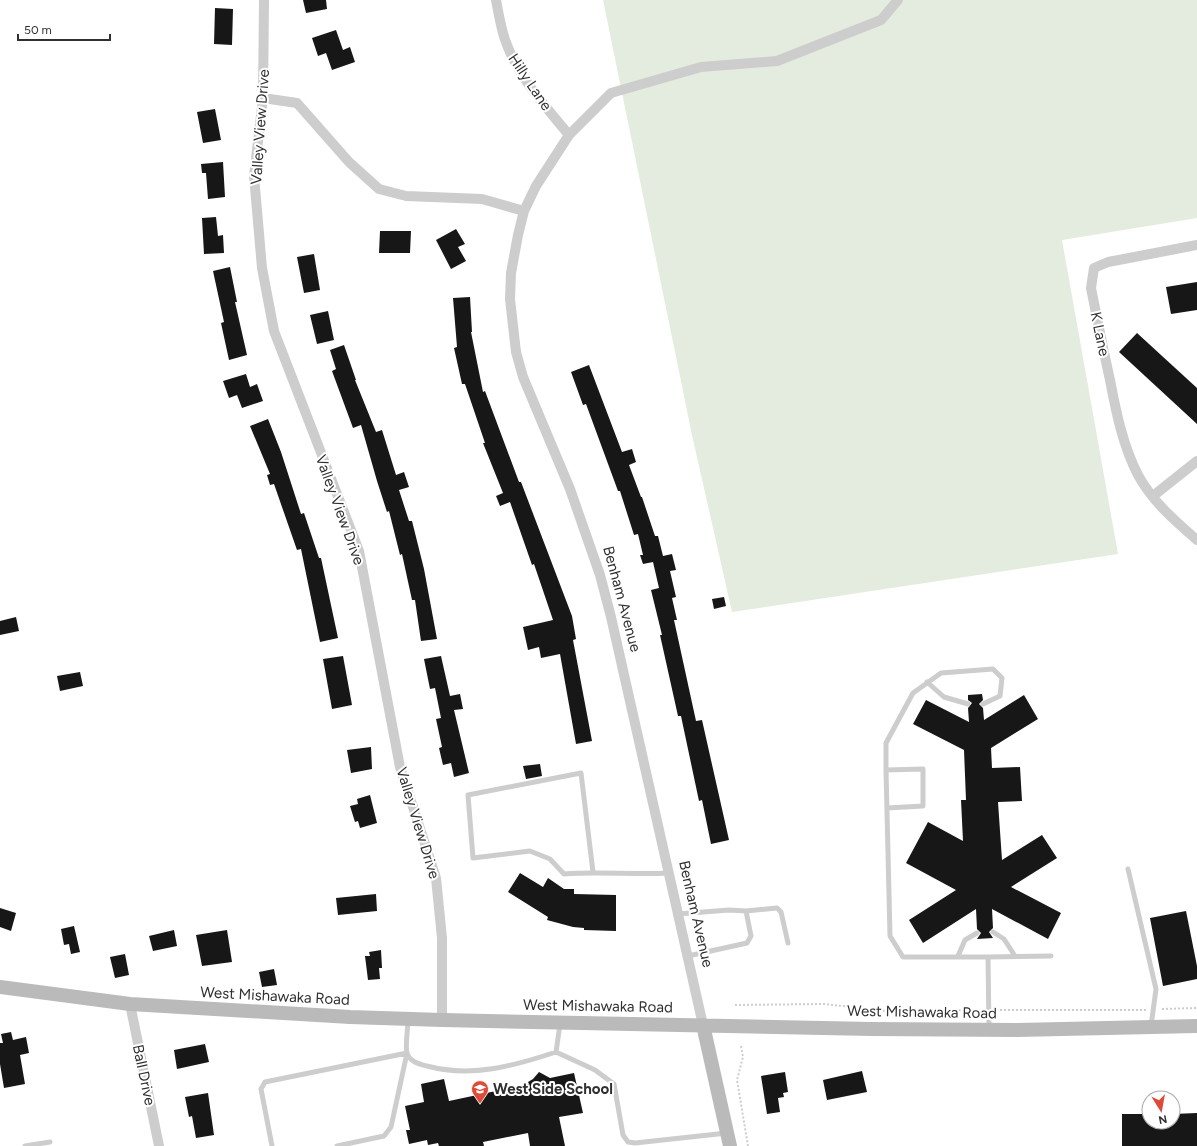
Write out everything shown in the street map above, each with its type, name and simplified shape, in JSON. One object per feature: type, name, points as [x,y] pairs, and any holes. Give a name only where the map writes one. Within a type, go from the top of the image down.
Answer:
[{"type":"main road","name":"West Mishawaka Road","points":[[0,987],[130,1004],[442,1020],[990,1030],[1197,1026]]},
{"type":"main road","name":"Benham Avenue","points":[[703,1025],[729,1139]]},
{"type":"street","name":"Valley View Drive","points":[[264,0],[263,98],[254,176],[262,268],[274,331],[359,551],[400,767],[436,878],[442,938],[442,1020]]},
{"type":"street","name":"Hilly Lane","points":[[496,0],[506,43],[515,64],[530,87],[569,135]]},
{"type":"street","name":"Benham Avenue","points":[[703,1025],[611,617],[600,575],[570,489],[523,377],[516,352],[510,299],[511,273],[518,235],[524,211],[536,186],[569,135],[611,93],[701,67],[777,61],[880,20],[898,0]]},
{"type":"street","points":[[263,98],[297,103],[349,162],[379,189],[406,196],[482,199],[524,211]]},
{"type":"street","name":"K Lane","points":[[1197,245],[1108,262],[1094,268],[1091,276],[1090,288],[1117,414],[1126,448],[1139,476],[1153,496],[1167,514],[1197,540]]},
{"type":"street","points":[[1153,496],[1197,461]]},
{"type":"street","name":"Ball Drive","points":[[130,1004],[159,1146]]},
{"type":"lane","points":[[983,704],[1000,696],[1002,678],[993,669],[941,673],[913,692],[886,743],[890,936],[903,957],[1052,956]]},
{"type":"lane","points":[[928,682],[944,696],[968,704]]},
{"type":"lane","points":[[886,770],[923,769],[923,806],[887,808]]},
{"type":"lane","points":[[593,872],[581,773],[468,795],[473,858],[530,852],[550,859],[564,874],[593,872],[633,875],[669,873]]},
{"type":"lane","points":[[1128,869],[1156,989],[1151,1027]]},
{"type":"lane","points":[[678,914],[777,908],[781,912],[788,943]]},
{"type":"lane","points":[[688,956],[747,943],[751,936],[746,911]]},
{"type":"lane","points":[[993,932],[1004,938],[1015,956]]},
{"type":"lane","points":[[958,956],[965,940],[977,933]]},
{"type":"lane","points":[[988,957],[990,1030]]},
{"type":"lane","points":[[337,1146],[384,1136],[391,1127],[407,1053],[408,1018]]},
{"type":"lane","points":[[556,1052],[560,1023]]},
{"type":"lane","points":[[407,1053],[413,1063],[445,1071],[475,1072],[514,1066],[556,1052],[595,1070],[614,1084],[619,1103],[623,1134],[628,1142],[635,1143],[729,1139]]},
{"type":"lane","points":[[272,1146],[261,1089],[265,1082],[407,1053]]},
{"type":"lane","points":[[25,1146],[50,1142]]},
{"type":"path","points":[[736,1005],[824,1004],[887,1011],[1154,1010],[1197,1008]]},
{"type":"path","points":[[741,1046],[743,1057],[737,1080],[748,1146]]},
{"type":"shaded area","points":[[603,0],[1197,0],[1197,218],[1062,240],[1118,554],[732,612],[692,435]]},
{"type":"building","points":[[303,0],[326,0],[327,9],[306,13]]},
{"type":"building","points":[[215,8],[233,9],[232,45],[214,44]]},
{"type":"building","points":[[336,30],[343,50],[350,47],[355,62],[332,70],[326,53],[318,56],[312,38]]},
{"type":"building","points":[[215,109],[221,140],[203,143],[197,112]]},
{"type":"building","points":[[223,162],[225,197],[208,199],[206,173],[202,173],[201,164]]},
{"type":"building","points":[[216,217],[218,236],[223,235],[224,253],[204,254],[202,218]]},
{"type":"building","points":[[456,229],[465,244],[458,247],[466,261],[451,269],[436,240]]},
{"type":"building","points":[[380,231],[411,231],[410,253],[379,253]]},
{"type":"building","points":[[314,254],[320,290],[304,293],[297,257]]},
{"type":"building","points":[[230,267],[237,302],[235,302],[247,355],[229,360],[221,323],[224,322],[213,271]]},
{"type":"building","points":[[1197,282],[1197,310],[1171,314],[1166,287]]},
{"type":"building","points":[[470,297],[471,332],[483,392],[485,391],[572,616],[576,639],[573,640],[592,741],[576,744],[560,654],[541,658],[539,647],[528,650],[523,627],[553,620],[534,564],[532,565],[510,502],[500,506],[496,496],[503,493],[483,443],[485,443],[465,384],[462,384],[454,348],[457,347],[453,298]]},
{"type":"building","points":[[328,311],[334,340],[317,344],[310,315]]},
{"type":"building","points":[[1137,333],[1197,388],[1197,424],[1119,352]]},
{"type":"building","points":[[344,345],[355,380],[376,432],[382,430],[396,475],[404,472],[409,487],[399,490],[409,521],[412,521],[424,569],[437,639],[421,641],[415,600],[412,600],[402,554],[400,555],[389,511],[387,512],[361,425],[353,428],[332,371],[336,369],[330,350]]},
{"type":"building","points":[[589,365],[622,452],[632,449],[636,462],[629,465],[642,497],[655,536],[658,536],[663,556],[672,554],[676,570],[670,571],[676,597],[672,598],[677,620],[674,620],[696,721],[702,720],[729,840],[711,844],[702,800],[699,801],[681,716],[678,716],[660,635],[662,635],[651,590],[659,588],[653,562],[643,564],[640,555],[643,555],[638,534],[634,535],[620,491],[618,491],[586,404],[583,405],[571,372]]},
{"type":"building","points":[[246,374],[250,387],[257,384],[263,401],[242,408],[237,395],[229,398],[223,381]]},
{"type":"building","points":[[268,419],[281,452],[301,514],[304,513],[319,558],[321,558],[338,638],[320,642],[301,549],[297,550],[274,484],[270,485],[267,475],[270,474],[250,426]]},
{"type":"building","points":[[724,597],[726,606],[714,609],[712,599]]},
{"type":"building","points":[[16,617],[19,631],[0,635],[0,621]]},
{"type":"building","points":[[343,656],[352,705],[332,709],[323,659]]},
{"type":"building","points":[[441,656],[450,696],[460,694],[463,709],[454,710],[469,773],[454,777],[451,763],[443,765],[439,748],[442,747],[436,719],[441,718],[435,688],[430,689],[424,659]]},
{"type":"building","points":[[80,672],[83,686],[60,691],[57,676]]},
{"type":"building","points":[[982,694],[983,700],[979,704],[983,708],[984,720],[1024,695],[1038,719],[991,748],[992,768],[1020,767],[1022,801],[998,802],[1002,860],[1042,835],[1057,858],[1011,887],[1061,913],[1048,939],[992,909],[993,928],[989,932],[993,938],[977,939],[981,933],[977,929],[976,909],[923,943],[909,920],[956,890],[906,863],[928,822],[963,841],[961,800],[966,800],[964,750],[913,724],[926,700],[969,722],[968,708],[972,703],[968,700],[968,695]]},
{"type":"building","points":[[371,747],[372,769],[351,773],[347,750]]},
{"type":"building","points":[[540,764],[542,776],[526,779],[523,766]]},
{"type":"building","points":[[370,795],[377,823],[360,828],[358,821],[355,822],[350,806],[358,804],[357,799]]},
{"type":"building","points":[[520,873],[543,887],[548,878],[564,889],[574,889],[574,894],[616,895],[616,931],[584,930],[584,928],[573,927],[547,920],[548,917],[508,892]]},
{"type":"building","points":[[376,894],[377,911],[338,915],[336,898]]},
{"type":"building","points":[[0,908],[16,913],[11,931],[0,927]]},
{"type":"building","points":[[1186,911],[1197,966],[1197,979],[1163,986],[1150,918]]},
{"type":"building","points":[[74,926],[80,952],[71,954],[69,944],[64,945],[61,929]]},
{"type":"building","points":[[174,930],[177,946],[153,951],[149,936]]},
{"type":"building","points":[[227,930],[232,962],[202,966],[196,935]]},
{"type":"building","points":[[381,950],[382,968],[379,968],[380,979],[368,980],[365,956],[370,956],[369,952]]},
{"type":"building","points":[[125,954],[129,975],[115,978],[110,957]]},
{"type":"building","points":[[274,969],[277,985],[262,987],[259,972]]},
{"type":"building","points":[[11,1032],[13,1040],[26,1037],[29,1053],[20,1055],[25,1084],[4,1088],[0,1064],[0,1043],[3,1043],[1,1034]]},
{"type":"building","points":[[205,1044],[209,1062],[177,1069],[174,1050]]},
{"type":"building","points":[[862,1071],[867,1092],[827,1100],[823,1080]]},
{"type":"building","points":[[539,1072],[550,1078],[574,1073],[583,1113],[559,1117],[565,1146],[530,1146],[528,1133],[483,1142],[484,1146],[439,1146],[438,1143],[428,1145],[427,1140],[409,1144],[406,1130],[410,1130],[405,1106],[424,1102],[421,1084],[444,1079],[449,1101],[529,1084],[528,1082]]},
{"type":"building","points":[[785,1072],[788,1092],[783,1093],[784,1097],[778,1098],[780,1112],[767,1114],[761,1076]]},
{"type":"building","points":[[208,1093],[214,1135],[196,1138],[192,1116],[189,1117],[185,1097]]},
{"type":"building","points":[[1197,1113],[1197,1146],[1122,1146],[1122,1114],[1141,1114],[1141,1130],[1181,1130],[1181,1114]]},
{"type":"place","name":"West Side School","points":[[480,1104]]}]
